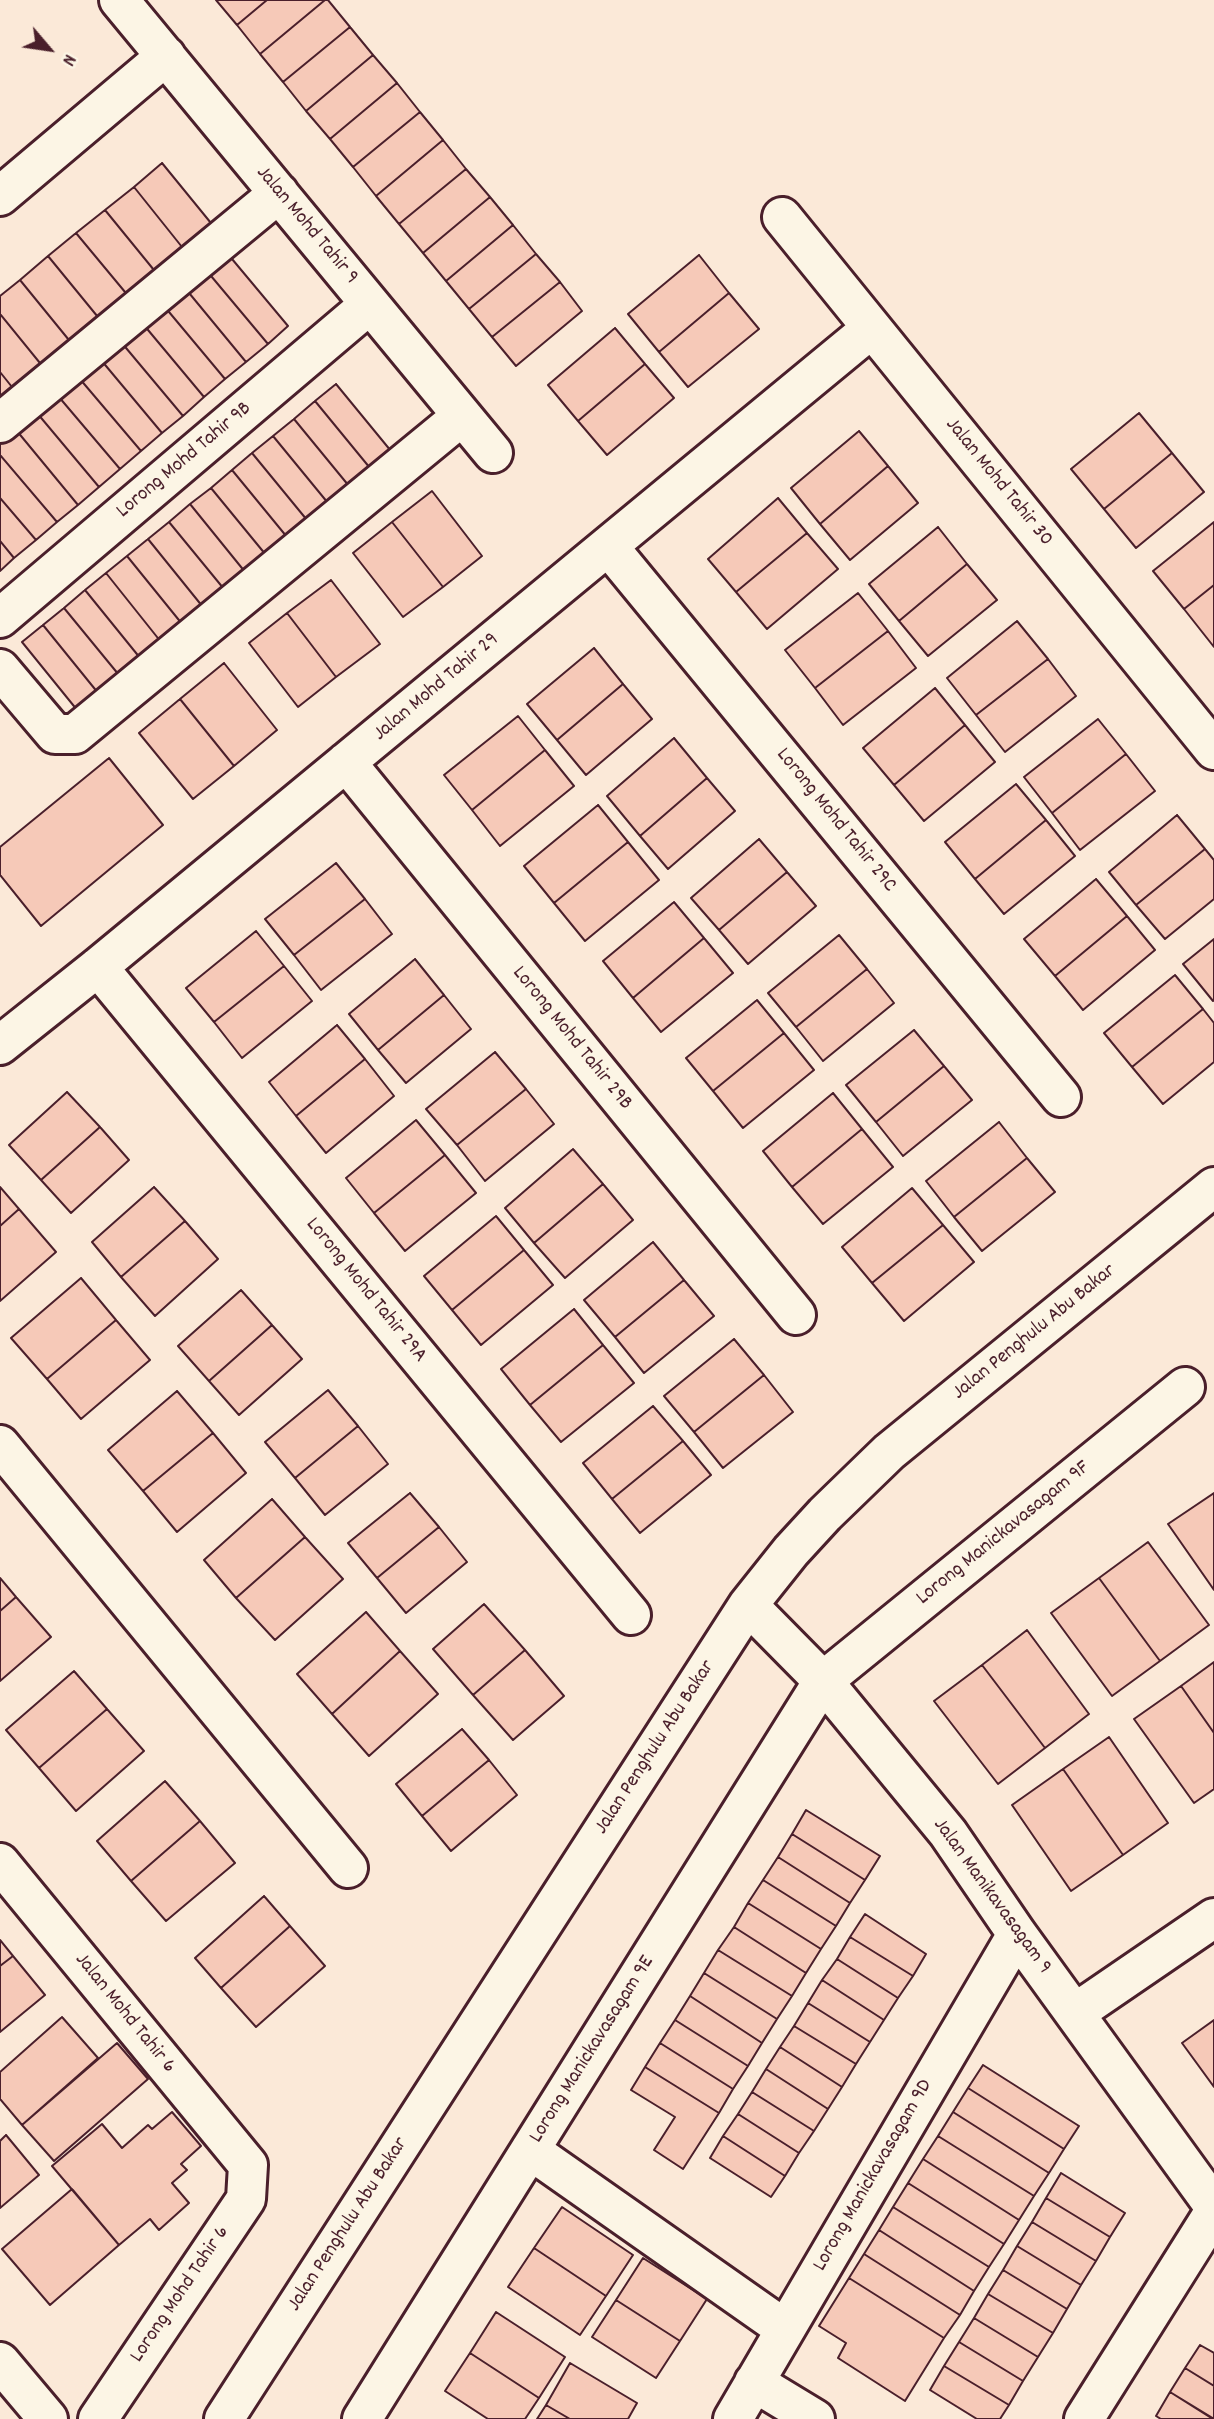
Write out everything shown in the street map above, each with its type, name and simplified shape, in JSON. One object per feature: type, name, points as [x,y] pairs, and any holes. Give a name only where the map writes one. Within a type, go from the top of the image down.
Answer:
[{"type":"street","name":"Jalan Mohd Tahir 9","points":[[119,0],[493,453]]},
{"type":"street","points":[[0,196],[166,56]]},
{"type":"street","points":[[0,423],[279,193]]},
{"type":"street","name":"Jalan Mohd Tahir 30","points":[[782,217],[1214,750]]},
{"type":"street","name":"Lorong Mohd Tahir 9B","points":[[0,618],[370,304]]},
{"type":"street","name":"Jalan Mohd Tahir 29","points":[[0,1045],[872,328]]},
{"type":"street","points":[[0,669],[55,734],[75,734],[462,416]]},
{"type":"street","name":"Lorong Mohd Tahir 29C","points":[[608,546],[1061,1097]]},
{"type":"street","name":"Lorong Mohd Tahir 29B","points":[[346,762],[796,1315]]},
{"type":"street","name":"Lorong Mohd Tahir 29A","points":[[98,967],[631,1615]]},
{"type":"street","name":"Jalan Penghulu Abu Bakar","points":[[224,2419],[748,1605],[791,1551],[889,1452],[1214,1187]]},
{"type":"street","name":"Lorong Manickavasagam 9F","points":[[823,1681],[1185,1387]]},
{"type":"street","points":[[0,1445],[348,1868]]},
{"type":"street","name":"Jalan Manikavasagam 9","points":[[748,1605],[823,1681],[948,1833],[1017,1934],[1214,2206]]},
{"type":"street","name":"Lorong Manickavasagam 9E","points":[[362,2419],[823,1681]]},
{"type":"street","name":"Jalan Mohd Tahir 6","points":[[0,1863],[248,2165]]},
{"type":"street","points":[[1075,2014],[1214,1918]]},
{"type":"street","name":"Lorong Manickavasagam 9D","points":[[733,2419],[1017,1934]]},
{"type":"street","points":[[530,2150],[785,2329]]},
{"type":"street","name":"Lorong Mohd Tahir 6","points":[[98,2419],[246,2199],[248,2165]]},
{"type":"street","points":[[1084,2419],[1214,2212]]},
{"type":"street","points":[[0,2362],[48,2419]]},
{"type":"street","points":[[754,2382],[815,2419]]},
{"type":"building","points":[[216,0],[267,0],[237,25]]},
{"type":"building","points":[[267,0],[325,0],[260,54],[237,25]]},
{"type":"building","points":[[328,0],[350,27],[283,82],[260,54]]},
{"type":"building","points":[[350,27],[373,55],[306,111],[283,82]]},
{"type":"building","points":[[373,55],[397,83],[330,139],[306,111]]},
{"type":"building","points":[[397,83],[420,112],[353,167],[330,139]]},
{"type":"building","points":[[420,112],[443,140],[376,196],[353,167]]},
{"type":"building","points":[[443,140],[466,169],[399,224],[376,196]]},
{"type":"building","points":[[162,163],[215,228],[186,252],[134,187]]},
{"type":"building","points":[[466,169],[490,197],[423,253],[399,224]]},
{"type":"building","points":[[134,187],[186,252],[158,275],[105,210]]},
{"type":"building","points":[[490,197],[513,225],[446,281],[423,253]]},
{"type":"building","points":[[105,210],[158,275],[130,298],[76,233]]},
{"type":"building","points":[[513,225],[536,254],[469,309],[446,281]]},
{"type":"building","points":[[76,233],[130,298],[102,322],[48,256]]},
{"type":"building","points":[[222,247],[288,326],[268,344],[201,264]]},
{"type":"building","points":[[536,254],[560,282],[492,337],[469,309]]},
{"type":"building","points":[[699,255],[729,293],[659,352],[628,314]]},
{"type":"building","points":[[48,256],[102,322],[73,345],[20,280]]},
{"type":"building","points":[[201,264],[268,344],[246,362],[180,282]]},
{"type":"building","points":[[20,280],[73,345],[44,368],[0,314],[0,296]]},
{"type":"building","points":[[180,282],[246,362],[225,379],[159,300]]},
{"type":"building","points":[[560,282],[582,311],[516,366],[492,337]]},
{"type":"building","points":[[729,293],[759,329],[688,387],[659,352]]},
{"type":"building","points":[[159,300],[225,379],[204,397],[138,318]]},
{"type":"building","points":[[0,314],[44,368],[16,392],[0,372]]},
{"type":"building","points":[[138,318],[204,397],[183,416],[116,336]]},
{"type":"building","points":[[615,328],[645,364],[578,421],[548,385]]},
{"type":"building","points":[[116,336],[183,416],[162,433],[96,354]]},
{"type":"building","points":[[96,354],[162,433],[141,451],[74,372]]},
{"type":"building","points":[[645,364],[674,398],[607,455],[578,421]]},
{"type":"building","points":[[0,372],[16,392],[0,405]]},
{"type":"building","points":[[74,372],[141,451],[120,469],[53,390]]},
{"type":"building","points":[[336,384],[400,462],[379,479],[315,401]]},
{"type":"building","points":[[53,390],[120,469],[99,487],[32,407]]},
{"type":"building","points":[[315,401],[379,479],[358,497],[294,419]]},
{"type":"building","points":[[32,407],[99,487],[78,505],[12,425]]},
{"type":"building","points":[[1139,413],[1172,453],[1104,509],[1071,469]]},
{"type":"building","points":[[294,419],[358,497],[337,514],[273,436]]},
{"type":"building","points":[[12,425],[78,505],[57,522],[0,455],[0,435]]},
{"type":"building","points":[[859,431],[888,466],[820,524],[791,488]]},
{"type":"building","points":[[273,436],[337,514],[316,531],[252,453]]},
{"type":"building","points":[[252,453],[316,531],[296,548],[232,470]]},
{"type":"building","points":[[1172,453],[1204,492],[1136,548],[1104,509]]},
{"type":"building","points":[[0,455],[57,522],[36,540],[0,498]]},
{"type":"building","points":[[888,466],[918,503],[850,560],[820,524]]},
{"type":"building","points":[[232,470],[296,548],[275,566],[211,488]]},
{"type":"building","points":[[211,488],[275,566],[254,583],[190,504]]},
{"type":"building","points":[[432,491],[482,556],[443,587],[392,522]]},
{"type":"building","points":[[0,498],[36,540],[14,558],[0,541]]},
{"type":"building","points":[[778,498],[807,533],[736,592],[708,559]]},
{"type":"building","points":[[190,504],[254,583],[233,600],[169,522]]},
{"type":"building","points":[[169,522],[233,600],[211,617],[148,539]]},
{"type":"building","points":[[392,522],[443,587],[403,617],[353,553]]},
{"type":"building","points":[[1214,522],[1214,585],[1184,609],[1153,571]]},
{"type":"building","points":[[938,527],[967,564],[899,621],[869,584]]},
{"type":"building","points":[[807,533],[838,569],[767,629],[736,592]]},
{"type":"building","points":[[148,539],[211,617],[191,635],[127,556]]},
{"type":"building","points":[[0,541],[14,558],[0,571]]},
{"type":"building","points":[[127,556],[191,635],[169,652],[106,573]]},
{"type":"building","points":[[967,564],[997,600],[928,656],[899,621]]},
{"type":"building","points":[[106,573],[169,652],[149,669],[85,590]]},
{"type":"building","points":[[331,580],[380,644],[336,677],[287,613]]},
{"type":"building","points":[[1214,585],[1214,647],[1184,609]]},
{"type":"building","points":[[85,590],[149,669],[128,686],[64,608]]},
{"type":"building","points":[[858,593],[888,631],[815,688],[785,650]]},
{"type":"building","points":[[64,608],[128,686],[107,704],[43,625]]},
{"type":"building","points":[[287,613],[336,677],[298,707],[249,643]]},
{"type":"building","points":[[1017,621],[1048,659],[976,715],[947,678]]},
{"type":"building","points":[[43,625],[107,704],[86,721],[22,642]]},
{"type":"building","points":[[888,631],[916,668],[843,725],[815,688]]},
{"type":"building","points":[[594,648],[623,684],[557,740],[527,704]]},
{"type":"building","points":[[1048,659],[1076,696],[1005,752],[976,715]]},
{"type":"building","points":[[224,663],[277,730],[234,766],[180,699]]},
{"type":"building","points":[[623,684],[652,719],[586,775],[557,740]]},
{"type":"building","points":[[935,688],[965,725],[894,785],[863,748]]},
{"type":"building","points":[[180,699],[234,766],[193,799],[139,733]]},
{"type":"building","points":[[518,716],[545,750],[472,810],[444,775]]},
{"type":"building","points":[[1098,719],[1126,754],[1052,813],[1024,777]]},
{"type":"building","points":[[965,725],[995,762],[924,821],[894,785]]},
{"type":"building","points":[[674,738],[707,778],[640,836],[607,796]]},
{"type":"building","points":[[545,750],[574,786],[500,846],[472,810]]},
{"type":"building","points":[[1126,754],[1155,791],[1080,850],[1052,813]]},
{"type":"building","points":[[109,758],[163,825],[41,926],[0,875],[0,847]]},
{"type":"building","points":[[707,778],[735,811],[668,869],[640,836]]},
{"type":"building","points":[[1016,784],[1046,820],[975,879],[945,842]]},
{"type":"building","points":[[598,805],[628,842],[554,903],[524,866]]},
{"type":"building","points":[[1177,815],[1205,849],[1136,905],[1109,872]]},
{"type":"building","points":[[1046,820],[1075,856],[1004,914],[975,879]]},
{"type":"building","points":[[759,839],[787,872],[719,930],[691,898]]},
{"type":"building","points":[[628,842],[659,880],[585,941],[554,903]]},
{"type":"building","points":[[1205,849],[1214,860],[1214,899],[1165,939],[1136,905]]},
{"type":"building","points":[[336,863],[365,899],[294,955],[265,919]]},
{"type":"building","points":[[787,872],[816,906],[748,964],[719,930]]},
{"type":"building","points":[[1096,879],[1127,916],[1055,976],[1024,939]]},
{"type":"building","points":[[365,899],[392,934],[321,990],[294,955]]},
{"type":"building","points":[[674,902],[704,938],[633,998],[603,961]]},
{"type":"building","points":[[1127,916],[1155,950],[1083,1010],[1055,976]]},
{"type":"building","points":[[256,931],[284,966],[214,1022],[186,988]]},
{"type":"building","points":[[839,935],[867,969],[796,1027],[768,993]]},
{"type":"building","points":[[704,938],[733,973],[661,1032],[633,998]]},
{"type":"building","points":[[1214,939],[1214,1000],[1213,1001],[1183,964]]},
{"type":"building","points":[[415,959],[444,995],[378,1050],[349,1014]]},
{"type":"building","points":[[284,966],[312,1001],[242,1058],[214,1022]]},
{"type":"building","points":[[867,969],[894,1003],[823,1061],[796,1027]]},
{"type":"building","points":[[1175,975],[1203,1009],[1132,1067],[1104,1033]]},
{"type":"building","points":[[444,995],[471,1029],[406,1083],[378,1050]]},
{"type":"building","points":[[757,1000],[784,1033],[713,1091],[686,1058]]},
{"type":"building","points":[[1203,1009],[1214,1023],[1214,1062],[1163,1104],[1132,1067]]},
{"type":"building","points":[[337,1025],[365,1059],[296,1116],[269,1082]]},
{"type":"building","points":[[914,1030],[944,1066],[876,1122],[846,1085]]},
{"type":"building","points":[[784,1033],[814,1070],[743,1128],[713,1091]]},
{"type":"building","points":[[495,1052],[526,1089],[457,1145],[426,1109]]},
{"type":"building","points":[[365,1059],[394,1096],[326,1153],[296,1116]]},
{"type":"building","points":[[944,1066],[972,1100],[903,1156],[876,1122]]},
{"type":"building","points":[[526,1089],[554,1124],[485,1181],[457,1145]]},
{"type":"building","points":[[67,1092],[100,1127],[41,1180],[9,1145]]},
{"type":"building","points":[[833,1093],[862,1129],[792,1187],[763,1151]]},
{"type":"building","points":[[416,1120],[445,1155],[374,1213],[346,1178]]},
{"type":"building","points":[[999,1122],[1027,1158],[954,1217],[926,1181]]},
{"type":"building","points":[[100,1127],[129,1160],[71,1213],[41,1180]]},
{"type":"building","points":[[862,1129],[893,1167],[823,1224],[792,1187]]},
{"type":"building","points":[[573,1149],[603,1184],[534,1243],[505,1208]]},
{"type":"building","points":[[445,1155],[476,1193],[405,1251],[374,1213]]},
{"type":"building","points":[[1027,1158],[1055,1192],[982,1251],[954,1217]]},
{"type":"building","points":[[603,1184],[633,1220],[565,1278],[534,1243]]},
{"type":"building","points":[[0,1187],[19,1209],[0,1226]]},
{"type":"building","points":[[154,1187],[185,1221],[121,1277],[92,1242]]},
{"type":"building","points":[[912,1188],[943,1225],[872,1283],[842,1247]]},
{"type":"building","points":[[19,1209],[56,1252],[0,1301],[0,1226]]},
{"type":"building","points":[[496,1216],[524,1250],[452,1310],[424,1276]]},
{"type":"building","points":[[185,1221],[218,1259],[155,1316],[121,1277]]},
{"type":"building","points":[[943,1225],[974,1262],[904,1321],[872,1283]]},
{"type":"building","points":[[653,1242],[684,1280],[615,1337],[584,1300]]},
{"type":"building","points":[[524,1250],[553,1285],[481,1345],[452,1310]]},
{"type":"building","points":[[81,1278],[116,1320],[47,1379],[11,1338]]},
{"type":"building","points":[[684,1280],[714,1316],[644,1373],[615,1337]]},
{"type":"building","points":[[241,1290],[272,1325],[209,1381],[178,1346]]},
{"type":"building","points":[[574,1309],[603,1345],[530,1405],[501,1369]]},
{"type":"building","points":[[116,1320],[150,1360],[81,1419],[47,1379]]},
{"type":"building","points":[[272,1325],[302,1359],[239,1415],[209,1381]]},
{"type":"building","points":[[734,1339],[764,1375],[694,1432],[664,1396]]},
{"type":"building","points":[[603,1345],[634,1383],[561,1442],[530,1405]]},
{"type":"building","points":[[764,1375],[793,1412],[723,1468],[694,1432]]},
{"type":"building","points":[[328,1390],[358,1426],[295,1478],[265,1442]]},
{"type":"building","points":[[177,1391],[213,1433],[143,1491],[108,1450]]},
{"type":"building","points":[[653,1406],[683,1441],[612,1499],[583,1463]]},
{"type":"building","points":[[358,1426],[388,1464],[325,1515],[295,1478]]},
{"type":"building","points":[[213,1433],[246,1473],[177,1532],[143,1491]]},
{"type":"building","points":[[683,1441],[711,1475],[640,1533],[612,1499]]},
{"type":"building","points":[[410,1493],[439,1527],[377,1578],[348,1543]]},
{"type":"building","points":[[1214,1493],[1214,1590],[1168,1524]]},
{"type":"building","points":[[272,1499],[305,1537],[236,1598],[204,1560]]},
{"type":"building","points":[[439,1527],[467,1562],[406,1613],[377,1578]]},
{"type":"building","points":[[305,1537],[343,1579],[275,1640],[236,1598]]},
{"type":"building","points":[[1148,1542],[1209,1625],[1160,1661],[1099,1578]]},
{"type":"building","points":[[0,1578],[16,1597],[0,1611]]},
{"type":"building","points":[[1099,1578],[1160,1661],[1112,1696],[1051,1613]]},
{"type":"building","points":[[16,1597],[51,1637],[0,1681],[0,1611]]},
{"type":"building","points":[[484,1604],[525,1650],[473,1695],[433,1649]]},
{"type":"building","points":[[366,1612],[400,1651],[332,1714],[297,1674]]},
{"type":"building","points":[[1027,1630],[1089,1714],[1045,1748],[982,1665]]},
{"type":"building","points":[[525,1650],[564,1696],[513,1740],[473,1695]]},
{"type":"building","points":[[400,1651],[438,1694],[369,1756],[332,1714]]},
{"type":"building","points":[[1214,1662],[1214,1733],[1181,1686]]},
{"type":"building","points":[[982,1665],[1045,1748],[998,1784],[934,1701]]},
{"type":"building","points":[[74,1671],[107,1709],[39,1768],[6,1730]]},
{"type":"building","points":[[1181,1686],[1214,1733],[1214,1789],[1194,1803],[1134,1719]]},
{"type":"building","points":[[107,1709],[144,1751],[76,1811],[39,1768]]},
{"type":"building","points":[[462,1729],[489,1760],[422,1816],[396,1784]]},
{"type":"building","points":[[1109,1737],[1168,1823],[1123,1855],[1063,1769]]},
{"type":"building","points":[[489,1760],[517,1795],[451,1851],[422,1816]]},
{"type":"building","points":[[1063,1769],[1123,1855],[1071,1891],[1012,1805]]},
{"type":"building","points":[[165,1781],[200,1821],[131,1881],[97,1841]]},
{"type":"building","points":[[806,1810],[880,1856],[865,1880],[792,1834]]},
{"type":"building","points":[[200,1821],[235,1863],[166,1921],[131,1881]]},
{"type":"building","points":[[792,1834],[865,1880],[850,1903],[778,1857]]},
{"type":"building","points":[[778,1857],[850,1903],[836,1926],[763,1880]]},
{"type":"building","points":[[763,1880],[836,1926],[821,1949],[748,1903]]},
{"type":"building","points":[[264,1896],[290,1926],[221,1988],[195,1958]]},
{"type":"building","points":[[748,1903],[821,1949],[806,1973],[734,1927]]},
{"type":"building","points":[[865,1914],[926,1954],[913,1976],[850,1937]]},
{"type":"building","points":[[290,1926],[325,1966],[256,2027],[221,1988]]},
{"type":"building","points":[[734,1927],[806,1973],[792,1996],[718,1950]]},
{"type":"building","points":[[850,1937],[913,1976],[898,1998],[837,1959]]},
{"type":"building","points":[[0,1940],[13,1956],[0,1966]]},
{"type":"building","points":[[718,1950],[792,1996],[777,2019],[704,1973]]},
{"type":"building","points":[[13,1956],[45,1995],[0,2032],[0,1966]]},
{"type":"building","points":[[837,1959],[898,1998],[884,2020],[822,1980]]},
{"type":"building","points":[[704,1973],[777,2019],[762,2043],[690,1996]]},
{"type":"building","points":[[822,1980],[884,2020],[870,2042],[808,2003]]},
{"type":"building","points":[[690,1996],[762,2043],[748,2066],[675,2020]]},
{"type":"building","points":[[808,2003],[870,2042],[856,2064],[794,2026]]},
{"type":"building","points":[[62,2017],[98,2058],[22,2125],[0,2099],[0,2072]]},
{"type":"building","points":[[675,2020],[748,2066],[733,2089],[660,2043]]},
{"type":"building","points":[[1214,2020],[1214,2087],[1182,2043]]},
{"type":"building","points":[[794,2026],[856,2064],[842,2087],[780,2047]]},
{"type":"building","points":[[117,2043],[148,2079],[54,2161],[22,2125]]},
{"type":"building","points":[[660,2043],[733,2089],[719,2113],[645,2067]]},
{"type":"building","points":[[780,2047],[842,2087],[828,2109],[766,2069]]},
{"type":"building","points":[[983,2065],[1079,2126],[1064,2149],[968,2088]]},
{"type":"building","points":[[645,2067],[719,2113],[683,2169],[654,2150],[675,2117],[631,2090]]},
{"type":"building","points":[[766,2069],[828,2109],[814,2131],[752,2092]]},
{"type":"building","points":[[968,2088],[1064,2149],[1049,2173],[953,2112]]},
{"type":"building","points":[[752,2092],[814,2131],[799,2153],[738,2114]]},
{"type":"building","points":[[172,2112],[201,2146],[181,2164],[187,2170],[172,2183],[189,2203],[159,2230],[150,2219],[119,2245],[52,2166],[102,2124],[122,2148],[148,2125],[152,2129]]},
{"type":"building","points":[[953,2112],[1049,2173],[1034,2196],[938,2136]]},
{"type":"building","points":[[738,2114],[799,2153],[785,2176],[723,2136]]},
{"type":"building","points":[[6,2135],[39,2175],[0,2208],[0,2141]]},
{"type":"building","points":[[723,2136],[785,2176],[771,2197],[710,2158]]},
{"type":"building","points":[[938,2136],[1034,2196],[1019,2220],[923,2159]]},
{"type":"building","points":[[923,2159],[1019,2220],[1004,2244],[908,2183]]},
{"type":"building","points":[[1061,2173],[1125,2213],[1110,2237],[1046,2198]]},
{"type":"building","points":[[908,2183],[1004,2244],[989,2267],[893,2207]]},
{"type":"building","points":[[72,2189],[119,2245],[50,2305],[2,2249]]},
{"type":"building","points":[[1046,2198],[1110,2237],[1096,2261],[1032,2222]]},
{"type":"building","points":[[562,2207],[633,2255],[606,2296],[534,2248]]},
{"type":"building","points":[[893,2207],[989,2267],[974,2291],[879,2230]]},
{"type":"building","points":[[1032,2222],[1096,2261],[1081,2285],[1017,2246]]},
{"type":"building","points":[[879,2230],[974,2291],[960,2315],[864,2254]]},
{"type":"building","points":[[1017,2246],[1081,2285],[1067,2309],[1003,2270]]},
{"type":"building","points":[[534,2248],[606,2296],[580,2335],[508,2287]]},
{"type":"building","points":[[864,2254],[960,2315],[944,2338],[849,2278]]},
{"type":"building","points":[[643,2258],[707,2299],[680,2341],[616,2300]]},
{"type":"building","points":[[1003,2270],[1067,2309],[1053,2333],[988,2294]]},
{"type":"building","points":[[849,2278],[944,2338],[905,2401],[838,2358],[846,2343],[819,2326]]},
{"type":"building","points":[[988,2294],[1053,2333],[1038,2357],[974,2318]]},
{"type":"building","points":[[616,2300],[680,2341],[656,2378],[592,2337]]},
{"type":"building","points":[[496,2312],[565,2357],[539,2398],[470,2353]]},
{"type":"building","points":[[974,2318],[1038,2357],[1023,2381],[959,2342]]},
{"type":"building","points":[[959,2342],[1023,2381],[1009,2405],[944,2366]]},
{"type":"building","points":[[1200,2345],[1214,2353],[1214,2386],[1185,2368]]},
{"type":"building","points":[[470,2353],[539,2398],[525,2419],[488,2419],[445,2391]]},
{"type":"building","points":[[570,2363],[637,2403],[628,2419],[570,2419],[546,2405]]},
{"type":"building","points":[[944,2366],[1009,2405],[1000,2419],[977,2419],[930,2390]]},
{"type":"building","points":[[1185,2368],[1214,2386],[1214,2419],[1170,2392]]},
{"type":"building","points":[[1170,2392],[1213,2419],[1161,2419],[1156,2416]]},
{"type":"building","points":[[546,2405],[570,2419],[537,2419]]}]
